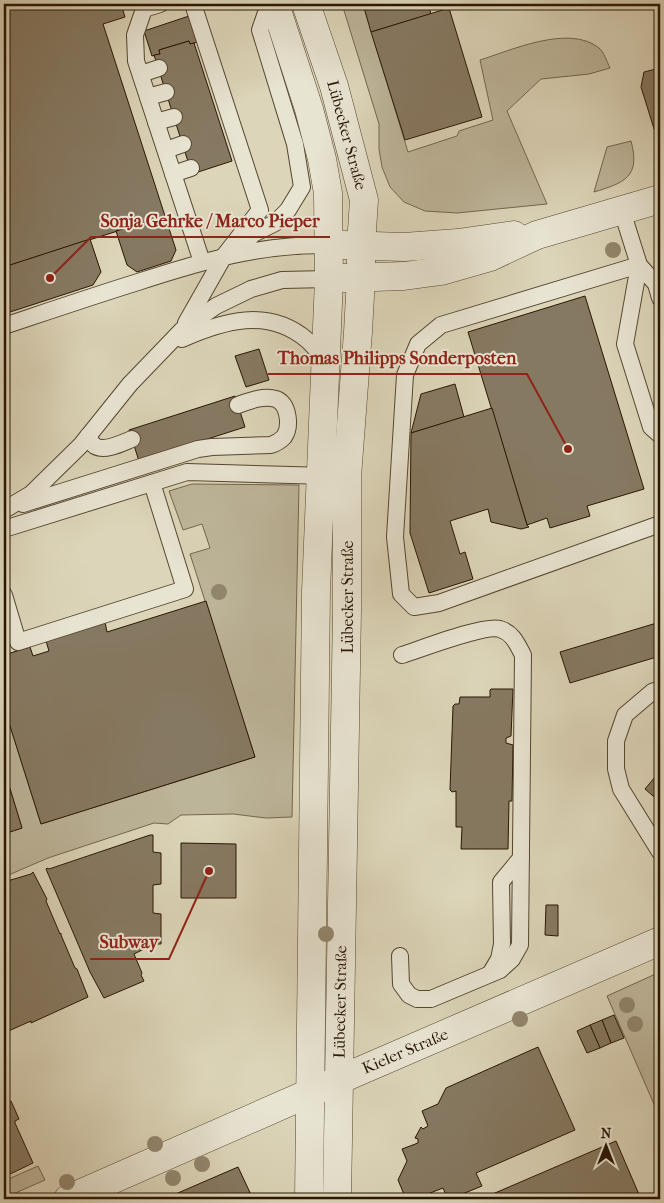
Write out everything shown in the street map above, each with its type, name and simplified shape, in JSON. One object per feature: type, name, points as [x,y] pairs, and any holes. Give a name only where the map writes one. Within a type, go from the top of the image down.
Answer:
[{"type":"street","name":"Lübecker Straße","points":[[275,4],[305,94],[322,159],[328,193],[329,279],[316,590],[309,1199]]},
{"type":"street","name":"Lübecker Straße","points":[[306,4],[339,102],[364,200],[360,246],[361,278],[347,477],[347,610],[337,1199]]},
{"type":"street","points":[[329,279],[404,276],[441,271],[490,257],[537,235],[622,211],[659,203]]},
{"type":"street","points":[[329,245],[404,248],[458,244],[511,235],[537,235]]},
{"type":"street","name":"Kieler Straße","points":[[68,1199],[660,940]]},
{"type":"lane","points":[[160,4],[144,9],[135,35],[136,61],[202,262]]},
{"type":"lane","points":[[182,330],[260,210],[236,152],[219,102],[204,54],[193,4]]},
{"type":"lane","points":[[230,255],[253,234],[275,222],[288,210],[302,187],[295,144],[260,30],[269,4]]},
{"type":"lane","points":[[141,74],[158,68]]},
{"type":"lane","points":[[148,97],[166,92]]},
{"type":"lane","points":[[156,122],[174,117]]},
{"type":"lane","points":[[166,150],[183,144]]},
{"type":"lane","points":[[173,174],[190,168]]},
{"type":"lane","points":[[622,211],[639,265],[656,284],[660,298]]},
{"type":"lane","points":[[4,326],[202,262],[230,255],[298,245],[329,245]]},
{"type":"lane","points":[[639,265],[624,344],[651,427],[660,436]]},
{"type":"lane","points":[[639,265],[441,324],[418,344],[405,375],[395,537],[401,594],[414,606],[438,603],[660,524]]},
{"type":"lane","points":[[6,509],[31,494],[88,436],[130,384],[182,330],[216,306],[251,289],[282,280],[329,279]]},
{"type":"lane","points":[[166,346],[204,329],[238,320],[265,320],[283,326],[306,339],[325,360]]},
{"type":"lane","points":[[6,509],[198,449],[271,445],[278,443],[285,436],[288,428],[287,416],[284,406],[278,400],[269,398],[238,405]]},
{"type":"lane","points":[[88,436],[97,448],[132,439]]},
{"type":"lane","points":[[4,529],[187,472],[347,477]]},
{"type":"lane","points":[[4,595],[18,642],[186,589],[152,483]]},
{"type":"lane","points":[[400,956],[401,984],[409,995],[418,999],[431,999],[500,970],[512,959],[520,945],[523,655],[513,637],[499,629],[476,631],[402,655]]},
{"type":"lane","points":[[660,689],[652,692],[625,715],[616,741],[616,769],[621,789],[660,852]]},
{"type":"shaded area","points":[[342,4],[363,4],[408,152],[457,136],[459,131],[493,120],[480,60],[524,45],[557,39],[572,38],[587,41],[599,48],[610,68],[589,74],[541,79],[507,111],[547,204],[457,213],[425,211],[404,202],[390,187],[382,167],[379,149],[379,124]]},
{"type":"shaded area","points":[[631,141],[634,153],[632,171],[622,181],[594,192],[607,147]]},
{"type":"shaded area","points":[[192,484],[299,485],[292,817],[266,818],[233,814],[181,815],[168,824],[154,823],[48,858],[4,877],[4,834],[22,828],[4,769],[4,720],[8,719],[41,824],[255,757],[190,554],[210,548],[202,524],[183,530],[169,491]]},
{"type":"shaded area","points":[[660,972],[660,1118],[607,996]]},
{"type":"shaded area","points":[[38,1166],[45,1180],[4,1198],[4,1181]]},
{"type":"building","points":[[4,4],[121,4],[125,17],[103,24],[165,216],[4,267]]},
{"type":"building","points":[[363,4],[428,4],[431,14],[371,32]]},
{"type":"building","points":[[449,8],[482,117],[405,140],[371,32]]},
{"type":"building","points":[[189,16],[198,42],[190,44],[189,41],[159,50],[160,54],[152,56],[144,31]]},
{"type":"building","points":[[189,41],[190,44],[194,43],[232,161],[192,174],[154,55],[160,54],[159,50]]},
{"type":"building","points":[[660,68],[660,130],[655,132],[641,87],[644,72]]},
{"type":"building","points":[[165,216],[176,250],[171,261],[137,272],[127,265],[116,231]]},
{"type":"building","points":[[90,239],[101,272],[93,285],[4,314],[4,267]]},
{"type":"building","points":[[585,296],[644,489],[587,506],[590,516],[550,528],[547,518],[527,525],[468,332]]},
{"type":"building","points":[[259,349],[269,380],[246,387],[235,356]]},
{"type":"building","points":[[455,384],[464,417],[411,433],[421,394]]},
{"type":"building","points":[[235,396],[245,427],[139,461],[129,430]]},
{"type":"building","points":[[492,408],[529,527],[521,529],[491,522],[488,509],[450,521],[460,554],[465,552],[473,579],[429,593],[410,533],[411,433]]},
{"type":"building","points":[[206,601],[255,757],[41,824],[4,707],[4,655],[30,647],[33,656],[49,651],[46,641],[105,622],[107,632]]},
{"type":"building","points":[[660,622],[660,656],[570,683],[560,652]]},
{"type":"building","points":[[491,689],[513,689],[511,736],[506,738],[506,743],[513,745],[512,801],[509,801],[508,849],[461,849],[462,827],[456,827],[456,791],[452,792],[450,790],[453,706],[459,704],[460,697],[490,697]]},
{"type":"building","points":[[4,707],[8,719],[4,720]]},
{"type":"building","points":[[4,769],[22,828],[4,834]]},
{"type":"building","points":[[660,771],[660,802],[645,789]]},
{"type":"building","points":[[153,835],[153,852],[161,853],[161,884],[153,885],[153,913],[161,914],[161,944],[154,944],[134,954],[144,981],[104,998],[90,972],[46,869]]},
{"type":"building","points":[[181,843],[236,844],[236,898],[181,898]]},
{"type":"building","points":[[33,872],[47,899],[46,901],[88,997],[4,1033],[4,882]]},
{"type":"building","points":[[546,905],[558,905],[558,936],[545,935]]},
{"type":"building","points":[[614,1015],[624,1038],[611,1043],[602,1020]]},
{"type":"building","points":[[602,1020],[611,1043],[600,1048],[590,1025]]},
{"type":"building","points":[[590,1025],[600,1048],[587,1053],[577,1031]]},
{"type":"building","points":[[538,1047],[575,1130],[476,1173],[482,1186],[450,1199],[448,1199],[443,1188],[415,1199],[406,1199],[398,1180],[407,1161],[402,1149],[418,1143],[418,1139],[415,1138],[421,1127],[423,1129],[428,1126],[422,1111],[438,1104],[446,1088]]},
{"type":"building","points":[[4,1098],[7,1103],[11,1101],[19,1119],[15,1123],[33,1163],[4,1177]]},
{"type":"building","points":[[616,1141],[641,1199],[481,1199]]},
{"type":"building","points":[[238,1167],[253,1199],[164,1199]]},
{"type":"place","name":"Sonja Gehrke / Marco Pieper","points":[[50,278]]},
{"type":"place","name":"Thomas Philipps Sonderposten","points":[[568,449]]},
{"type":"place","name":"Subway","points":[[209,871]]}]
